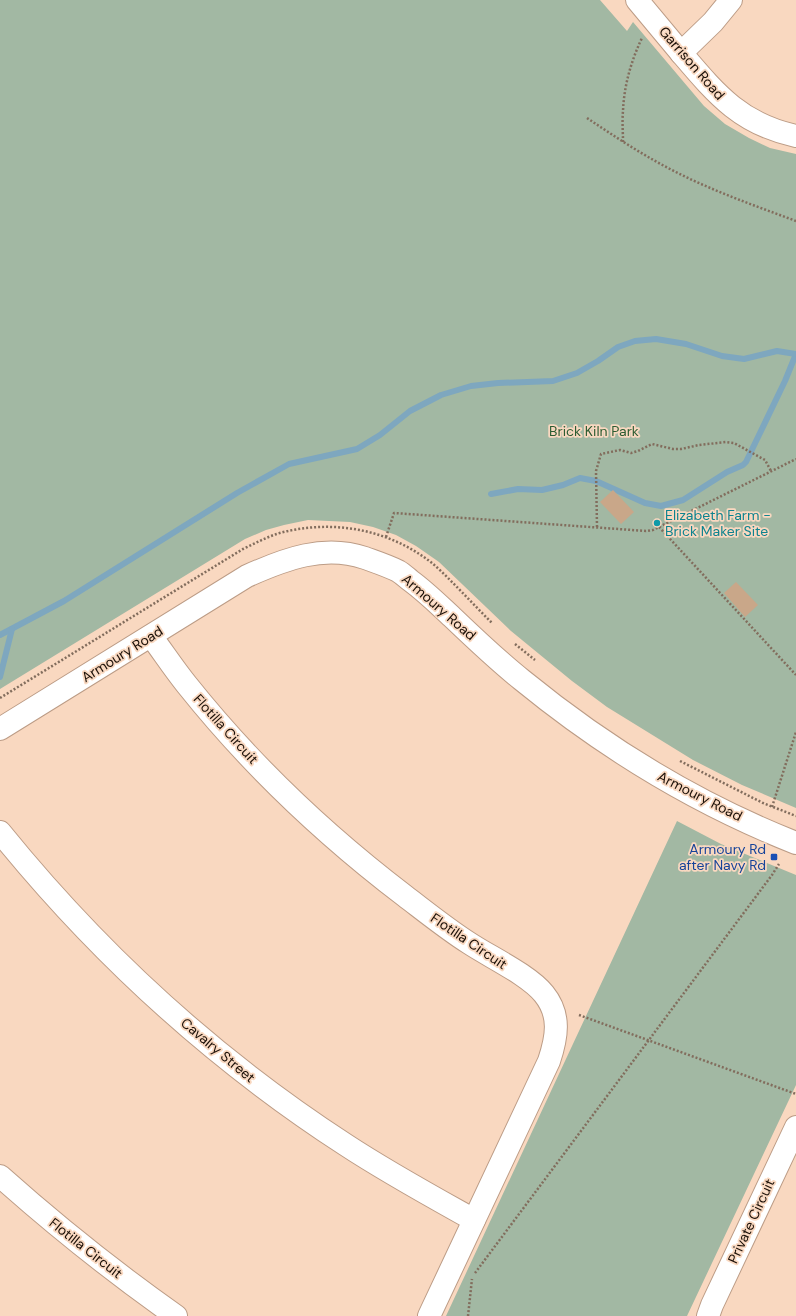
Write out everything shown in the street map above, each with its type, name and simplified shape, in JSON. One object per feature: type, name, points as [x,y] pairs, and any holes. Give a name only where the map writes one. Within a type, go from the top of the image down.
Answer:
[{"type":"street","name":"Garrison Road","points":[[637,0],[709,86],[734,109],[765,127],[796,136]]},
{"type":"street","points":[[682,52],[713,22],[731,0]]},
{"type":"street","name":"Armoury Road","points":[[0,729],[247,576],[277,562],[306,554],[337,552],[364,558],[398,571],[428,594],[468,633],[520,679],[561,712],[607,744],[657,775],[695,796],[796,843]]},
{"type":"street","name":"Flotilla Circuit","points":[[151,636],[187,685],[224,728],[264,772],[313,820],[365,866],[432,918],[468,943],[531,982],[544,994],[551,1006],[555,1017],[556,1032],[554,1047],[549,1061],[429,1316]]},
{"type":"street","name":"Cavalry Street","points":[[0,832],[51,892],[100,944],[175,1014],[222,1054],[259,1083],[346,1145],[392,1174],[474,1220]]},
{"type":"street","name":"Private Circuit","points":[[708,1316],[796,1127]]},
{"type":"street","name":"Flotilla Circuit","points":[[0,1176],[35,1208],[82,1246],[132,1285],[176,1316]]},
{"type":"path","points":[[623,143],[623,110],[627,85],[631,65],[642,36]]},
{"type":"path","points":[[587,118],[623,143],[671,169],[730,196],[796,221]]},
{"type":"path","points":[[597,527],[596,471],[601,454],[620,450],[631,453],[652,444],[673,449],[681,449],[699,444],[726,442],[734,443],[764,460],[771,471]]},
{"type":"path","points":[[386,537],[394,513],[653,530],[796,459]]},
{"type":"path","points":[[0,698],[243,549],[268,537],[298,529],[339,526],[386,537],[419,554],[433,564],[496,626]]},
{"type":"path","points":[[659,527],[796,675]]},
{"type":"path","points":[[513,642],[537,662]]},
{"type":"path","points":[[772,807],[796,732]]},
{"type":"path","points":[[677,759],[772,807],[796,816]]},
{"type":"path","points":[[468,1316],[472,1276],[649,1041],[772,875],[778,864]]},
{"type":"path","points":[[579,1015],[796,1094]]},
{"type":"green space","name":"Brick Kiln Park","points":[[0,0],[600,0],[627,31],[633,22],[704,106],[725,124],[770,148],[796,154],[796,808],[742,785],[693,760],[607,707],[572,681],[511,631],[439,562],[416,546],[396,535],[373,527],[350,522],[308,520],[266,530],[245,539],[0,689]]},
{"type":"green space","points":[[677,821],[721,844],[796,875],[796,1085],[687,1316],[446,1316]]},
{"type":"building","points":[[613,490],[634,512],[621,524],[600,502]]},
{"type":"building","points":[[736,582],[758,605],[745,617],[724,593]]},
{"type":"waterway","points":[[0,635],[64,601],[237,493],[289,464],[357,449],[380,435],[410,411],[441,395],[471,386],[498,383],[553,381],[577,373],[618,347],[635,341],[656,339],[686,344],[722,356],[744,359],[777,351],[796,354]]},
{"type":"waterway","points":[[491,494],[518,489],[542,490],[563,485],[580,478],[596,481],[645,503],[661,506],[683,500],[727,472],[743,465],[746,462],[785,381],[796,354]]},
{"type":"waterway","points":[[0,677],[12,629]]},
{"type":"place","name":"Elizabeth Farm - Brick Maker Site","points":[[657,523]]},
{"type":"place","name":"Armoury Rd after Navy Rd","points":[[774,857]]}]
